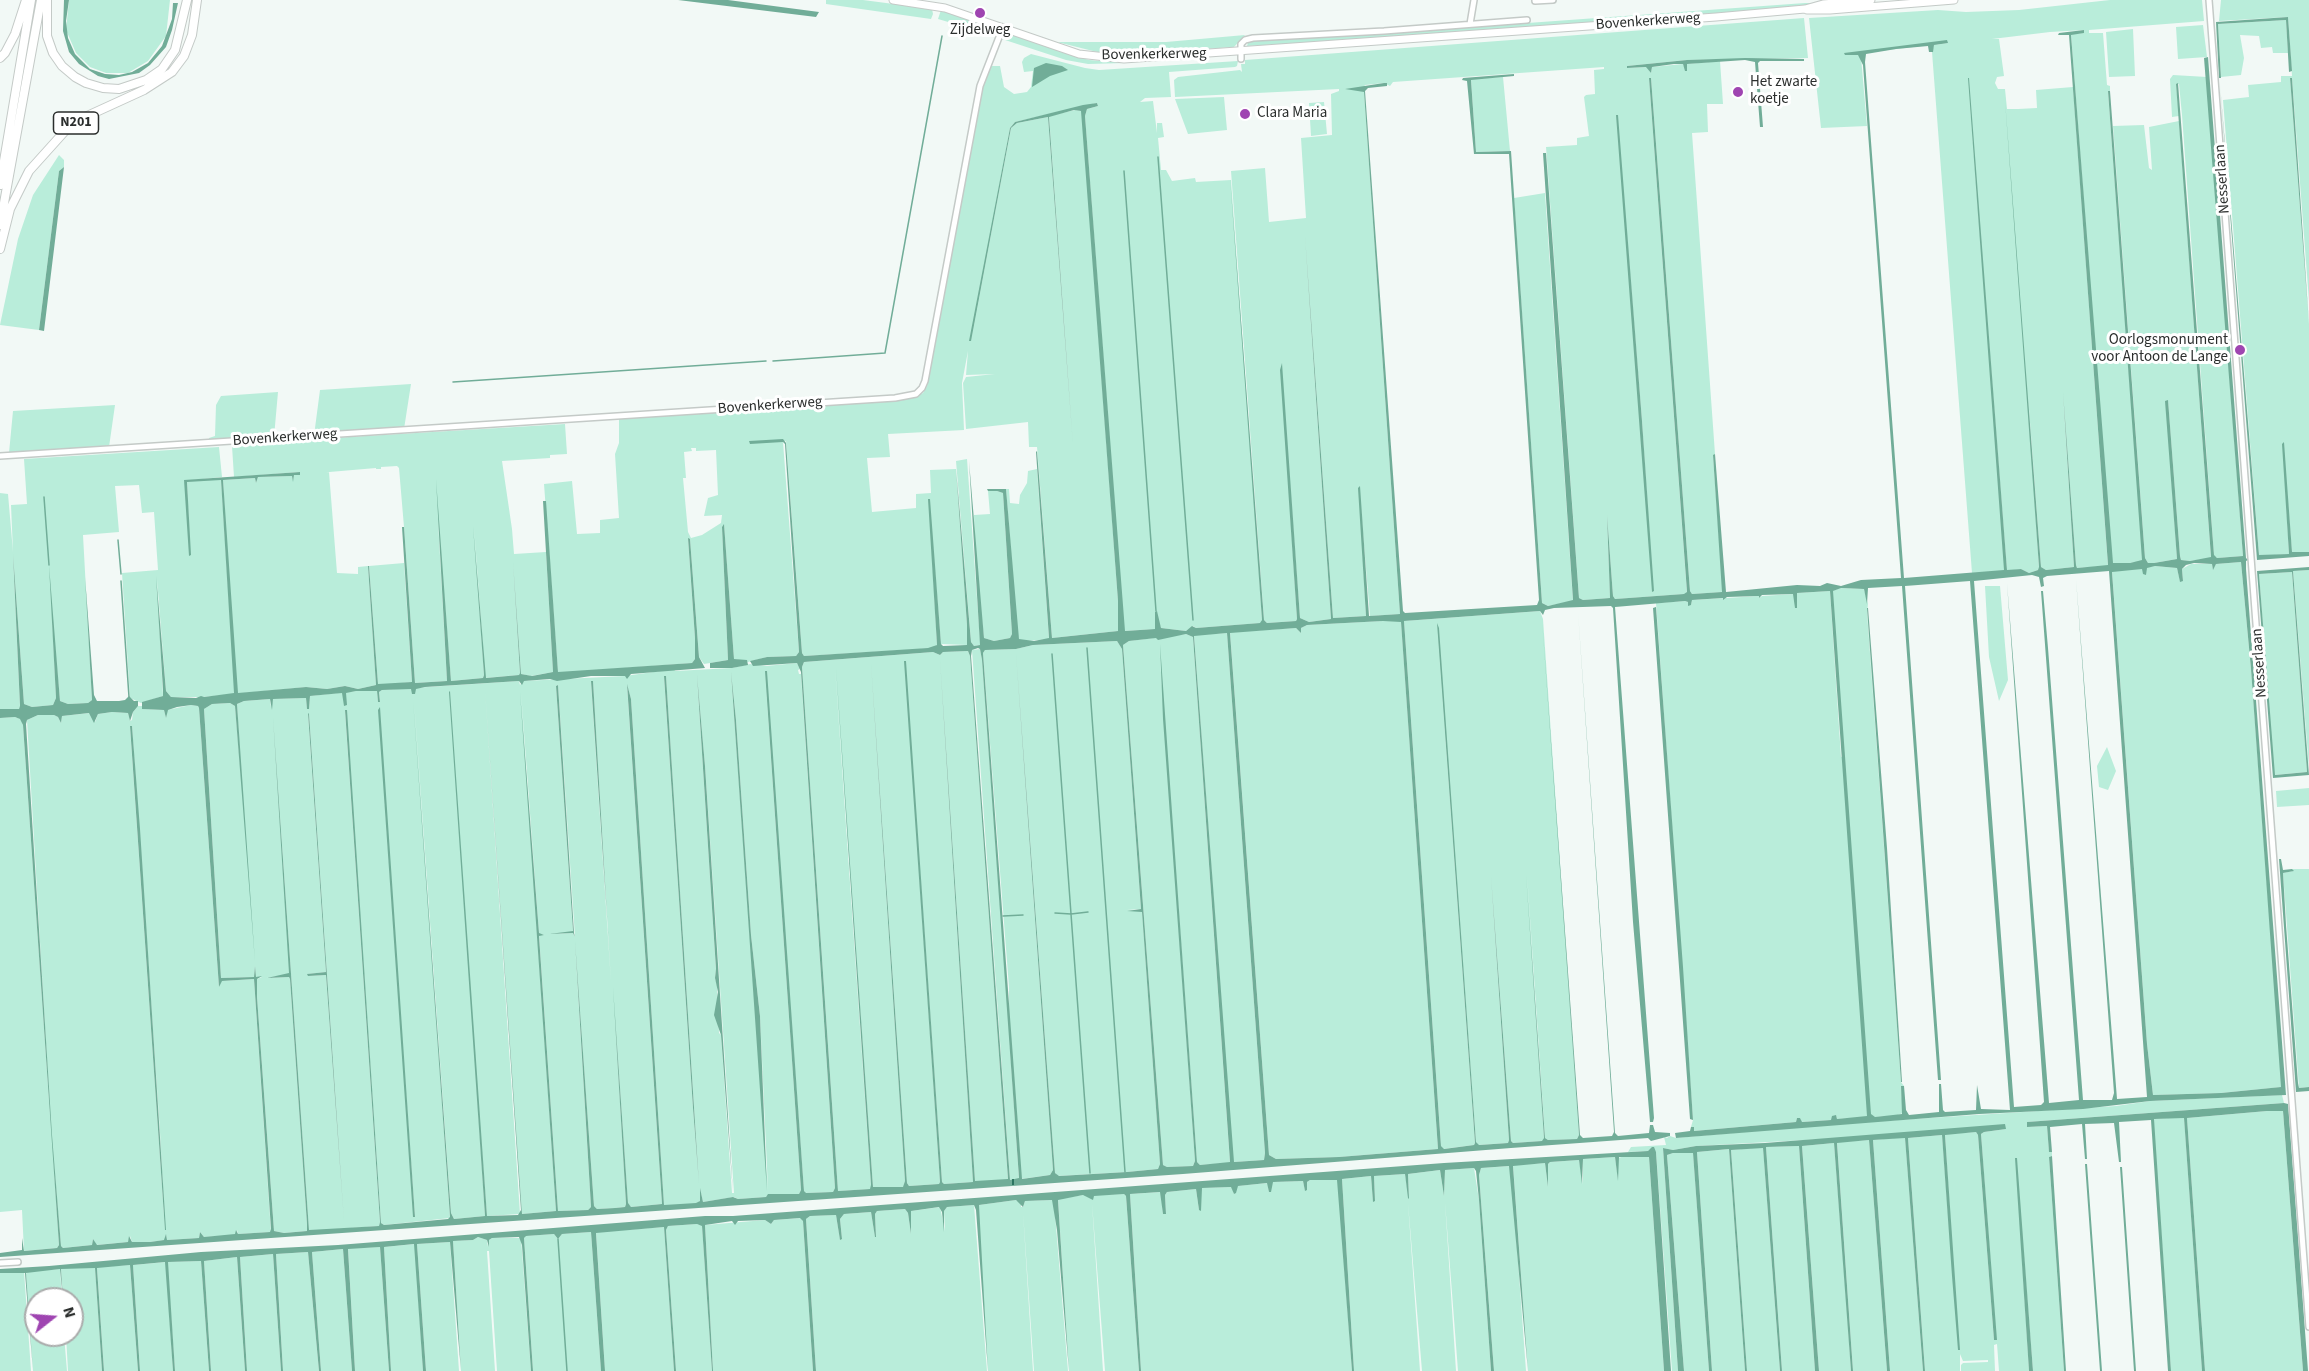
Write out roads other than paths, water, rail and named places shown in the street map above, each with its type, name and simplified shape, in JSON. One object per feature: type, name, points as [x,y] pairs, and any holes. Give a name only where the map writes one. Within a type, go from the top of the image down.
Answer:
[{"type":"highway","points":[[0,58],[5,54],[15,34],[26,0]]},
{"type":"highway","points":[[0,185],[32,0]]},
{"type":"highway","points":[[0,225],[41,0]]},
{"type":"highway","points":[[47,0],[46,36],[53,53],[62,66],[86,83],[103,88],[119,89],[146,81],[162,69],[175,50],[187,0]]},
{"type":"highway","name":"N201","points":[[0,249],[10,209],[29,171],[48,148],[78,122],[144,90],[172,72],[184,56],[192,35],[197,0]]},
{"type":"main road","points":[[893,0],[945,8],[1003,27]]},
{"type":"main road","name":"Bovenkerkerweg","points":[[1003,27],[1079,54],[1124,59],[1241,55],[1767,13],[1805,9],[1823,4],[1871,0]]},
{"type":"main road","name":"Bovenkerkerweg","points":[[1805,9],[1814,11],[1954,0]]},
{"type":"street","points":[[1470,24],[1474,0]]},
{"type":"street","points":[[1535,1],[1553,0]]},
{"type":"street","name":"Nesserlaan","points":[[2209,0],[2309,1327]]},
{"type":"street","points":[[1241,55],[1241,44],[1253,38],[1384,32],[1527,20]]},
{"type":"street","name":"Bovenkerkerweg","points":[[0,456],[872,399],[916,394],[925,381],[980,86],[1003,27]]},
{"type":"street","points":[[0,1263],[18,1262]]},
{"type":"waterway","points":[[773,361],[885,353],[942,36]]},
{"type":"waterway","points":[[1158,157],[1193,620]]},
{"type":"waterway","points":[[1124,171],[1156,611]]},
{"type":"waterway","points":[[453,382],[766,361]]},
{"type":"waterway","points":[[44,497],[49,565]]},
{"type":"waterway","points":[[118,540],[121,574]]},
{"type":"waterway","points":[[121,581],[129,697]]},
{"type":"waterway","points":[[1087,648],[1125,1172]]},
{"type":"waterway","points":[[1052,654],[1071,914],[1088,912]]},
{"type":"waterway","points":[[1055,913],[1071,914],[1090,1173]]},
{"type":"waterway","points":[[1003,916],[1023,915]]},
{"type":"waterway","points":[[558,1239],[567,1371]]},
{"type":"place","name":"Zijdelweg","points":[[980,13]]},
{"type":"place","name":"Het zwarte koetje","points":[[1738,92]]},
{"type":"place","name":"Clara Maria","points":[[1245,114]]},
{"type":"place","name":"Oorlogsmonument voor Antoon de Lange","points":[[2240,350]]}]
